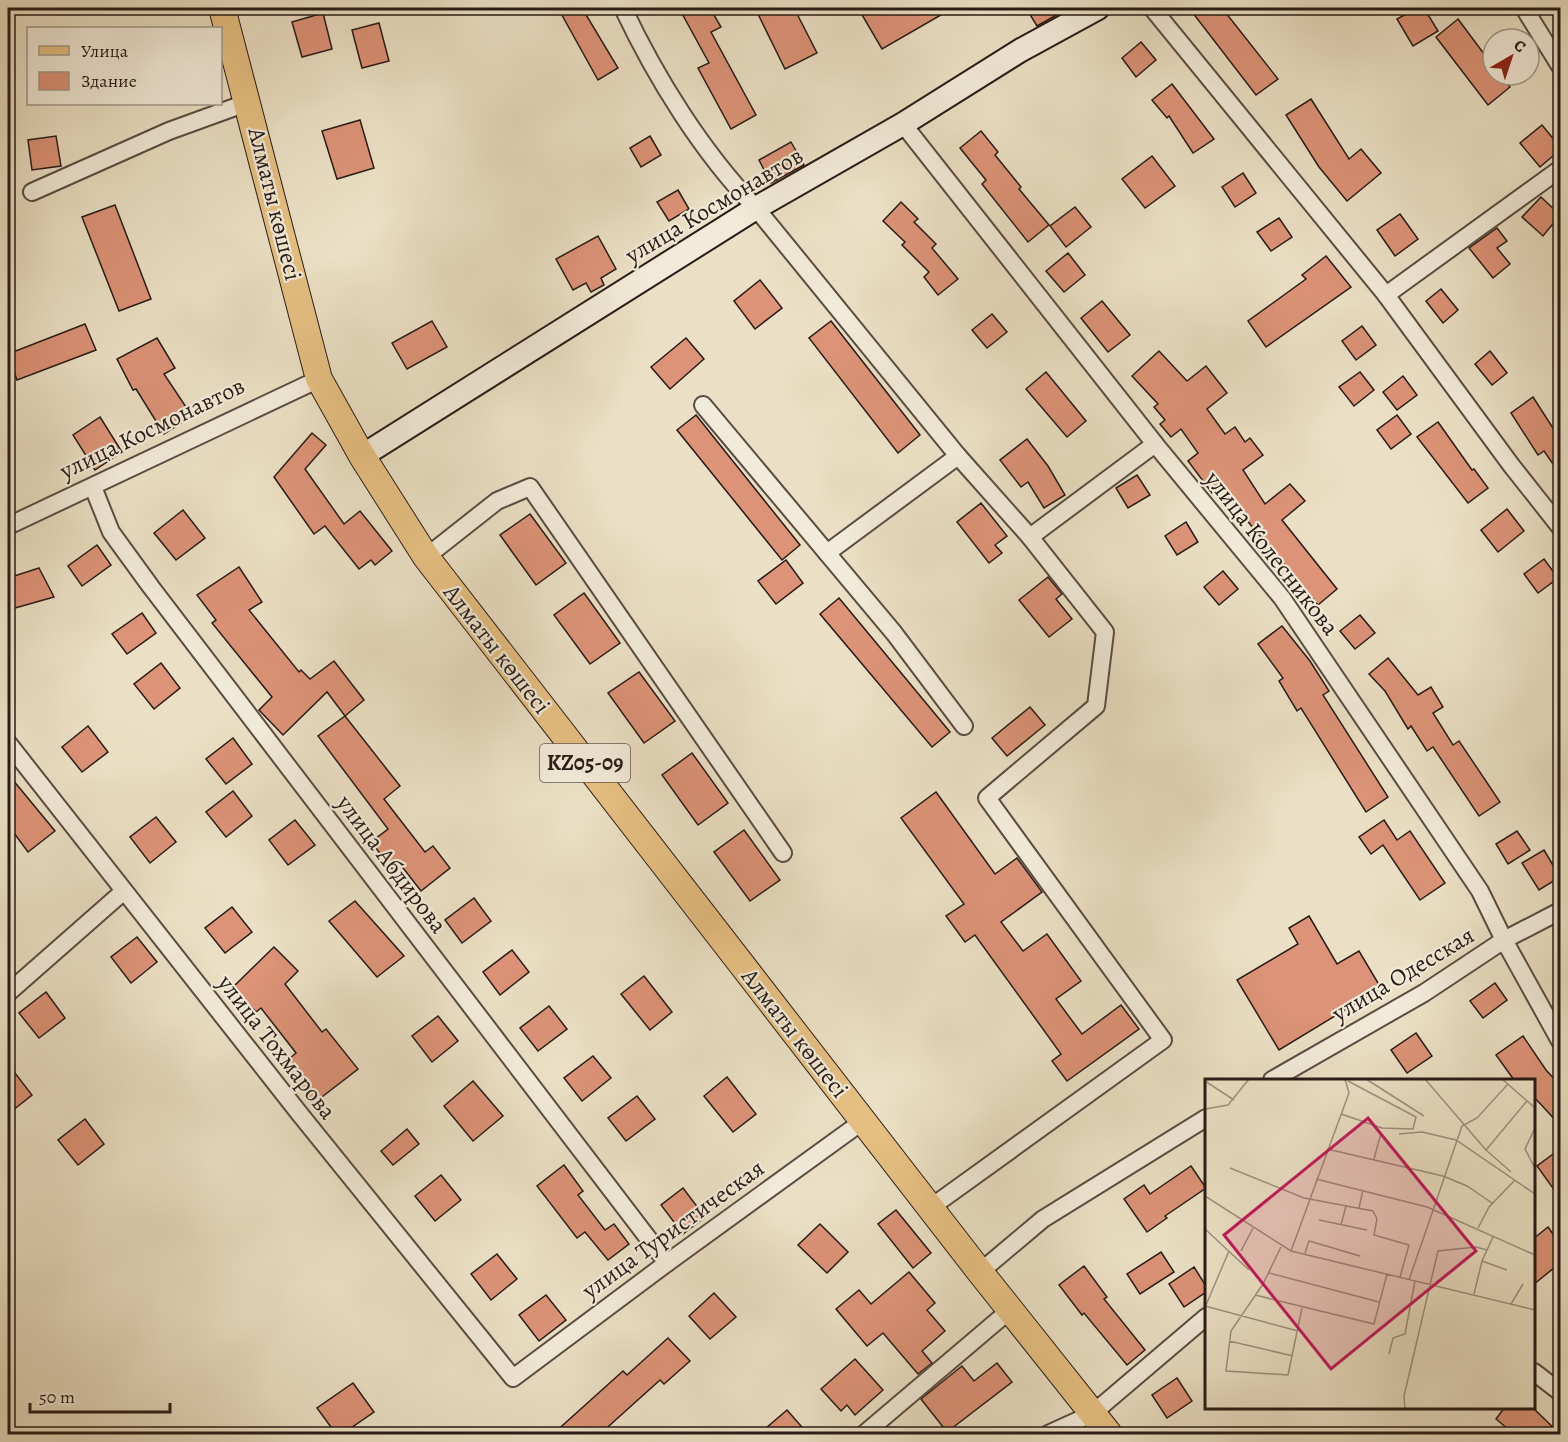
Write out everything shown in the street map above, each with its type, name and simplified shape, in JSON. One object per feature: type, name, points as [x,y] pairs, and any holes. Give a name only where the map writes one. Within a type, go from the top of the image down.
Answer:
[{"type":"main road","name":"Алматы көшесі","points":[[222,8],[249,102],[319,379],[362,456],[426,557],[930,1208],[1109,1434]]},
{"type":"main road","name":"улица Космонавтов","points":[[362,456],[756,208],[903,124],[1022,50],[1098,8]]},
{"type":"street","points":[[623,8],[642,50],[726,177],[756,208],[958,456],[1030,537],[1105,632],[1096,706],[987,798],[1163,1040],[930,1208]]},
{"type":"street","points":[[1152,8],[1386,295],[1511,465],[1560,527]]},
{"type":"street","points":[[1524,8],[1560,66]]},
{"type":"street","points":[[32,192],[170,131],[249,102]]},
{"type":"street","name":"улица Колесникова","points":[[903,124],[1155,444],[1282,598],[1480,891],[1504,940],[1560,1041]]},
{"type":"street","points":[[1386,295],[1560,169]]},
{"type":"street","name":"улица Космонавтов","points":[[8,526],[319,379]]},
{"type":"street","points":[[703,405],[894,633],[964,726]]},
{"type":"street","points":[[1030,537],[1155,444]]},
{"type":"street","points":[[827,553],[958,456]]},
{"type":"street","name":"улица Абдирова","points":[[93,487],[111,532],[151,587],[667,1263]]},
{"type":"street","points":[[426,557],[496,501],[530,487],[783,853]]},
{"type":"street","name":"улица Тохмарова","points":[[8,743],[513,1378]]},
{"type":"street","points":[[8,993],[124,891]]},
{"type":"street","name":"улица Одесская","points":[[1274,1079],[1424,993],[1504,940],[1560,911]]},
{"type":"street","points":[[980,1272],[1043,1219],[1205,1119]]},
{"type":"street","name":"улица Туристическая","points":[[513,1378],[863,1121]]},
{"type":"street","points":[[864,1434],[1010,1310]]},
{"type":"street","points":[[1048,1434],[1092,1414],[1205,1318]]},
{"type":"street","points":[[1535,1373],[1560,1392]]},
{"type":"building","points":[[558,8],[582,8],[618,68],[598,80]]},
{"type":"building","points":[[679,8],[710,8],[721,27],[711,32],[756,115],[731,129],[698,68],[709,63]]},
{"type":"building","points":[[755,8],[794,8],[817,53],[785,69]]},
{"type":"building","points":[[858,8],[953,8],[882,49]]},
{"type":"building","points":[[1026,8],[1069,8],[1037,26]]},
{"type":"building","points":[[1189,8],[1222,8],[1278,79],[1256,95]]},
{"type":"building","points":[[1417,8],[1424,8],[1438,31],[1413,46],[1397,19]]},
{"type":"building","points":[[323,13],[332,49],[302,57],[292,22]]},
{"type":"building","points":[[1458,19],[1481,50],[1481,87],[1510,87],[1488,105],[1436,37]]},
{"type":"building","points":[[379,23],[389,61],[362,68],[352,30]]},
{"type":"building","points":[[1141,42],[1156,60],[1136,77],[1122,58]]},
{"type":"building","points":[[1172,84],[1214,139],[1193,153],[1169,116],[1167,118],[1152,100]]},
{"type":"building","points":[[1311,99],[1349,159],[1361,149],[1381,173],[1347,201],[1319,167],[1286,115]]},
{"type":"building","points":[[360,120],[374,168],[337,179],[322,131]]},
{"type":"building","points":[[1542,125],[1560,150],[1540,167],[1520,143]]},
{"type":"building","points":[[981,131],[998,152],[995,155],[1021,187],[1019,189],[1049,225],[1028,242],[982,184],[986,180],[960,148]]},
{"type":"building","points":[[56,136],[61,166],[32,170],[28,140]]},
{"type":"building","points":[[650,136],[661,155],[641,167],[630,148]]},
{"type":"building","points":[[791,142],[804,165],[771,183],[759,160]]},
{"type":"building","points":[[1152,156],[1175,186],[1145,208],[1122,179]]},
{"type":"building","points":[[1243,173],[1256,193],[1235,207],[1222,187]]},
{"type":"building","points":[[678,190],[689,209],[669,221],[657,202]]},
{"type":"building","points":[[1541,197],[1560,215],[1543,236],[1522,217]]},
{"type":"building","points":[[901,202],[918,219],[914,222],[936,244],[932,248],[958,279],[938,295],[924,277],[929,272],[902,245],[905,242],[883,221]]},
{"type":"building","points":[[115,205],[151,299],[119,311],[82,217]]},
{"type":"building","points":[[1075,207],[1091,227],[1066,247],[1050,226]]},
{"type":"building","points":[[1400,214],[1418,239],[1395,256],[1377,230]]},
{"type":"building","points":[[1279,218],[1292,237],[1271,251],[1257,232]]},
{"type":"building","points":[[1497,228],[1507,241],[1497,248],[1510,264],[1493,278],[1469,248]]},
{"type":"building","points":[[598,236],[616,269],[601,278],[604,285],[591,292],[586,283],[573,290],[556,259]]},
{"type":"building","points":[[1068,253],[1085,275],[1064,292],[1046,271]]},
{"type":"building","points":[[1326,256],[1351,287],[1266,347],[1248,321],[1306,279],[1302,275]]},
{"type":"building","points":[[760,280],[782,308],[755,329],[734,301]]},
{"type":"building","points":[[1441,289],[1458,310],[1443,323],[1426,301]]},
{"type":"building","points":[[1102,301],[1130,335],[1108,352],[1081,318]]},
{"type":"building","points":[[992,314],[1007,332],[987,348],[972,330]]},
{"type":"building","points":[[432,321],[447,347],[407,369],[392,343]]},
{"type":"building","points":[[831,321],[920,435],[898,453],[809,338]]},
{"type":"building","points":[[85,324],[96,350],[17,380],[8,354]]},
{"type":"building","points":[[1362,326],[1376,345],[1356,360],[1342,341]]},
{"type":"building","points":[[157,338],[175,368],[164,374],[192,416],[164,434],[136,389],[133,390],[117,359]]},
{"type":"building","points":[[686,338],[704,359],[670,389],[651,367]]},
{"type":"building","points":[[1159,351],[1187,381],[1206,366],[1227,393],[1207,409],[1225,434],[1235,427],[1245,442],[1250,438],[1263,455],[1243,470],[1265,504],[1290,484],[1305,501],[1282,520],[1337,589],[1318,605],[1239,511],[1222,485],[1212,493],[1188,461],[1198,453],[1181,429],[1171,437],[1160,424],[1165,420],[1154,407],[1158,404],[1132,376]]},
{"type":"building","points":[[1490,351],[1507,373],[1492,385],[1475,364]]},
{"type":"building","points":[[1046,372],[1086,421],[1067,437],[1026,389]]},
{"type":"building","points":[[1360,372],[1374,390],[1354,406],[1339,387]]},
{"type":"building","points":[[1403,376],[1417,395],[1397,410],[1383,392]]},
{"type":"building","points":[[1533,397],[1560,439],[1560,474],[1544,451],[1538,455],[1511,413]]},
{"type":"building","points":[[696,415],[800,545],[782,560],[677,430]]},
{"type":"building","points":[[1397,415],[1411,434],[1391,449],[1377,430]]},
{"type":"building","points":[[100,417],[122,452],[95,470],[73,435]]},
{"type":"building","points":[[1438,422],[1472,470],[1474,469],[1488,488],[1468,503],[1417,437]]},
{"type":"building","points":[[312,433],[326,445],[305,469],[344,524],[360,511],[392,551],[375,565],[371,560],[359,569],[325,526],[314,534],[274,477]]},
{"type":"building","points":[[1027,439],[1048,466],[1065,495],[1044,508],[1028,482],[1021,487],[1000,460]]},
{"type":"building","points":[[1137,475],[1150,495],[1128,508],[1116,488]]},
{"type":"building","points":[[981,503],[1007,536],[995,545],[1002,553],[989,563],[957,522]]},
{"type":"building","points":[[1507,509],[1524,531],[1498,552],[1481,530]]},
{"type":"building","points":[[183,510],[205,538],[176,560],[154,533]]},
{"type":"building","points":[[530,514],[566,563],[536,585],[500,535]]},
{"type":"building","points":[[1186,522],[1198,542],[1177,555],[1165,536]]},
{"type":"building","points":[[97,545],[111,565],[82,586],[68,566]]},
{"type":"building","points":[[1544,559],[1558,578],[1538,593],[1524,574]]},
{"type":"building","points":[[786,560],[803,583],[776,604],[758,581]]},
{"type":"building","points":[[239,567],[262,602],[249,610],[299,672],[301,670],[310,679],[334,661],[364,700],[345,716],[327,692],[283,735],[259,710],[272,697],[212,623],[216,620],[197,595]]},
{"type":"building","points":[[39,568],[54,597],[8,610],[8,578]]},
{"type":"building","points":[[1223,571],[1238,589],[1219,605],[1204,587]]},
{"type":"building","points":[[1048,577],[1062,594],[1056,599],[1072,619],[1049,637],[1019,600]]},
{"type":"building","points":[[584,593],[620,643],[590,664],[554,615]]},
{"type":"building","points":[[839,598],[950,732],[932,747],[820,614]]},
{"type":"building","points":[[142,613],[156,633],[127,654],[112,634]]},
{"type":"building","points":[[1360,615],[1375,633],[1355,649],[1340,631]]},
{"type":"building","points":[[1282,626],[1310,661],[1329,691],[1323,695],[1388,797],[1366,812],[1301,708],[1297,711],[1279,681],[1283,678],[1258,644]]},
{"type":"building","points":[[1388,658],[1418,695],[1431,687],[1443,707],[1433,713],[1453,745],[1459,741],[1500,802],[1479,816],[1433,747],[1427,751],[1411,726],[1408,729],[1385,691],[1369,674]]},
{"type":"building","points":[[161,663],[180,688],[154,709],[134,684]]},
{"type":"building","points":[[639,672],[675,721],[644,743],[608,693]]},
{"type":"building","points":[[1030,707],[1045,725],[1007,756],[992,738]]},
{"type":"building","points":[[345,716],[400,786],[384,799],[425,852],[433,846],[450,868],[421,891],[400,864],[393,870],[371,842],[388,829],[318,736]]},
{"type":"building","points":[[88,726],[108,752],[82,772],[62,747]]},
{"type":"building","points":[[233,738],[252,764],[226,784],[206,759]]},
{"type":"building","points":[[692,753],[728,803],[698,825],[662,775]]},
{"type":"building","points":[[8,774],[55,831],[28,852],[8,825]]},
{"type":"building","points":[[233,791],[252,816],[226,837],[206,812]]},
{"type":"building","points":[[936,792],[995,874],[1017,858],[1042,892],[1001,922],[1023,951],[1047,934],[1081,981],[1056,999],[1082,1034],[1121,1005],[1139,1029],[1067,1081],[1052,1061],[1061,1054],[975,935],[965,942],[946,916],[964,904],[901,818]]},
{"type":"building","points":[[156,817],[176,842],[150,863],[130,837]]},
{"type":"building","points":[[295,820],[315,845],[288,865],[269,840]]},
{"type":"building","points":[[1384,820],[1397,840],[1410,831],[1445,883],[1420,900],[1383,845],[1371,854],[1359,837]]},
{"type":"building","points":[[744,830],[780,880],[750,901],[714,852]]},
{"type":"building","points":[[1517,831],[1530,850],[1508,864],[1496,844]]},
{"type":"building","points":[[1544,850],[1560,877],[1539,890],[1522,863]]},
{"type":"building","points":[[474,898],[491,921],[462,943],[445,920]]},
{"type":"building","points":[[355,901],[404,956],[377,977],[329,921]]},
{"type":"building","points":[[232,907],[252,932],[225,953],[205,928]]},
{"type":"building","points":[[1309,916],[1337,964],[1359,951],[1381,988],[1279,1050],[1237,980],[1298,944],[1289,928]]},
{"type":"building","points":[[137,937],[157,962],[131,983],[111,957]]},
{"type":"building","points":[[274,947],[298,971],[285,984],[322,1032],[326,1029],[358,1069],[314,1103],[283,1064],[296,1053],[261,1008],[256,1012],[233,987]]},
{"type":"building","points":[[512,950],[529,972],[500,995],[483,972]]},
{"type":"building","points":[[644,976],[672,1012],[650,1030],[621,994]]},
{"type":"building","points":[[1495,983],[1507,1000],[1483,1018],[1470,1001]]},
{"type":"building","points":[[46,992],[65,1018],[39,1038],[19,1013]]},
{"type":"building","points":[[549,1006],[567,1029],[538,1051],[520,1028]]},
{"type":"building","points":[[438,1016],[458,1041],[432,1062],[412,1036]]},
{"type":"building","points":[[1416,1033],[1432,1056],[1407,1073],[1391,1050]]},
{"type":"building","points":[[1523,1036],[1546,1070],[1560,1085],[1560,1125],[1535,1098],[1535,1079],[1513,1079],[1496,1055]]},
{"type":"building","points":[[593,1056],[611,1078],[582,1101],[564,1078]]},
{"type":"building","points":[[8,1064],[32,1095],[8,1114]]},
{"type":"building","points":[[727,1077],[756,1114],[733,1132],[704,1096]]},
{"type":"building","points":[[473,1081],[503,1116],[473,1141],[444,1106]]},
{"type":"building","points":[[637,1096],[655,1119],[626,1141],[608,1118]]},
{"type":"building","points":[[85,1119],[104,1144],[78,1165],[58,1140]]},
{"type":"building","points":[[407,1129],[419,1144],[393,1165],[381,1151]]},
{"type":"building","points":[[1560,1149],[1560,1198],[1537,1166]]},
{"type":"building","points":[[564,1165],[583,1191],[578,1195],[605,1230],[614,1224],[629,1244],[608,1260],[585,1232],[577,1238],[537,1186]]},
{"type":"building","points":[[1191,1166],[1205,1187],[1147,1232],[1124,1199],[1144,1185],[1150,1194]]},
{"type":"building","points":[[441,1175],[461,1200],[435,1221],[415,1196]]},
{"type":"building","points":[[683,1188],[705,1217],[683,1234],[661,1205]]},
{"type":"building","points":[[896,1210],[931,1253],[913,1268],[878,1224]]},
{"type":"building","points":[[820,1224],[848,1252],[827,1273],[798,1245]]},
{"type":"building","points":[[1548,1227],[1560,1244],[1560,1263],[1535,1283],[1535,1237]]},
{"type":"building","points":[[1161,1252],[1174,1272],[1140,1294],[1127,1274]]},
{"type":"building","points":[[497,1254],[517,1279],[491,1300],[471,1274]]},
{"type":"building","points":[[1084,1266],[1107,1297],[1104,1299],[1145,1350],[1127,1365],[1084,1313],[1082,1315],[1059,1285]]},
{"type":"building","points":[[1194,1267],[1205,1284],[1205,1293],[1184,1307],[1169,1284]]},
{"type":"building","points":[[909,1272],[935,1303],[927,1310],[945,1331],[922,1351],[932,1363],[918,1374],[883,1333],[867,1346],[836,1309],[859,1290],[871,1304]]},
{"type":"building","points":[[714,1293],[736,1317],[710,1339],[689,1316]]},
{"type":"building","points":[[546,1295],[566,1320],[539,1341],[519,1315]]},
{"type":"building","points":[[668,1338],[690,1361],[664,1384],[660,1380],[600,1434],[553,1434],[623,1371],[627,1375]]},
{"type":"building","points":[[855,1359],[883,1390],[855,1415],[847,1405],[841,1411],[821,1389]]},
{"type":"building","points":[[997,1363],[1012,1382],[947,1432],[921,1399],[962,1366],[974,1381]]},
{"type":"building","points":[[1177,1378],[1192,1401],[1167,1418],[1152,1395]]},
{"type":"building","points":[[353,1383],[374,1412],[342,1434],[336,1434],[317,1408]]},
{"type":"building","points":[[1504,1409],[1534,1409],[1560,1434],[1514,1434],[1496,1419]]},
{"type":"building","points":[[787,1410],[808,1434],[759,1434]]}]
